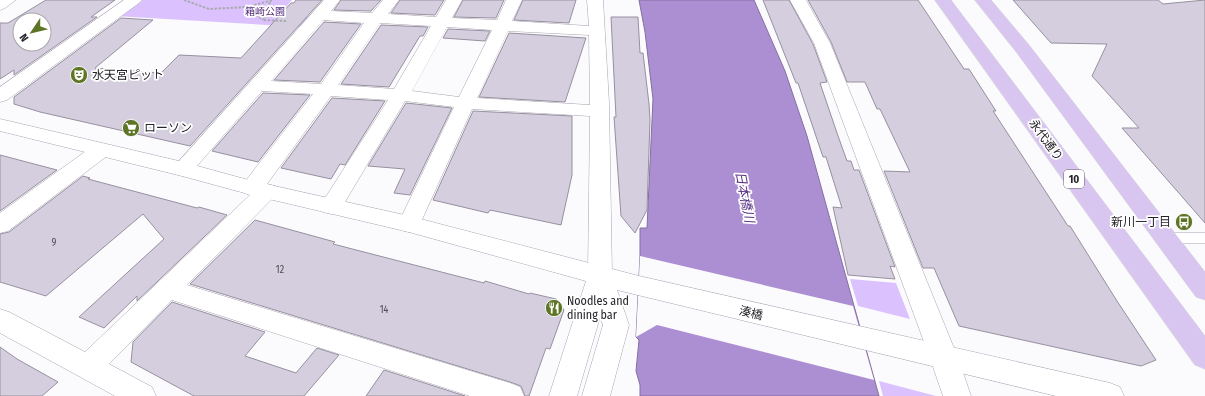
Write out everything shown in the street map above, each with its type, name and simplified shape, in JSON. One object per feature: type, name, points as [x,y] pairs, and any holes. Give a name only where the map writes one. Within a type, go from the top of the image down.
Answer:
[{"type":"main road","name":"永代通り","points":[[943,0],[1205,358]]},
{"type":"main road","points":[[983,0],[1028,56],[1205,290]]},
{"type":"street","points":[[0,5],[8,0]]},
{"type":"street","points":[[0,96],[134,0]]},
{"type":"street","points":[[183,169],[332,0]]},
{"type":"street","points":[[88,367],[168,289],[259,190],[326,90],[375,19],[390,0]]},
{"type":"street","points":[[331,206],[400,95],[439,23],[454,0]]},
{"type":"street","points":[[409,224],[514,0]]},
{"type":"street","points":[[563,396],[600,275],[599,110],[595,0]]},
{"type":"street","points":[[798,0],[822,43],[944,358],[957,396]]},
{"type":"street","points":[[316,19],[375,19],[597,31]]},
{"type":"street","points":[[257,85],[400,95],[466,103],[599,110]]},
{"type":"street","name":"湊橋","points":[[0,125],[100,151],[183,169],[259,190],[409,224],[639,286],[1110,396]]},
{"type":"street","points":[[0,225],[100,151]]},
{"type":"street","points":[[596,396],[616,325],[600,275]]},
{"type":"street","points":[[168,289],[510,396]]},
{"type":"street","points":[[0,320],[142,396]]},
{"type":"lane","points":[[1165,238],[1205,238]]},
{"type":"path","points":[[184,0],[208,9],[247,7],[273,0]]},
{"type":"path","points":[[263,20],[270,2]]},
{"type":"path","points":[[247,7],[263,20],[316,19]]},
{"type":"green space","name":"箱崎公園","points":[[138,0],[292,0],[279,15],[313,17],[303,27],[115,16]]},
{"type":"green space","points":[[850,279],[896,283],[910,319],[858,306]]},
{"type":"green space","points":[[879,381],[936,396],[883,396]]},
{"type":"water","name":"日本橋川","points":[[639,0],[754,0],[785,71],[807,136],[879,396],[640,396],[640,385],[636,371],[639,340],[636,337],[640,228],[647,228],[653,99],[645,32]]},
{"type":"pier","points":[[640,256],[853,306],[874,380],[657,325],[636,337]]},
{"type":"building","points":[[46,0],[115,0],[91,17],[97,17],[52,48],[52,12],[26,12]]},
{"type":"building","points":[[296,0],[322,0],[190,146],[40,112],[14,104],[14,97],[121,18],[153,20],[95,68],[161,73],[179,55],[241,58],[291,3],[294,3]]},
{"type":"building","points":[[341,0],[381,0],[371,11],[334,10]]},
{"type":"building","points":[[400,0],[444,0],[435,15],[391,13]]},
{"type":"building","points":[[463,0],[504,0],[496,18],[454,17]]},
{"type":"building","points":[[523,0],[576,0],[569,23],[514,20]]},
{"type":"building","points":[[763,0],[789,0],[813,44],[827,82],[820,83],[837,133],[847,161],[851,161],[854,170],[859,170],[895,267],[890,266],[895,279],[848,275],[833,207],[842,208],[826,157],[823,157],[798,83],[796,83]]},
{"type":"building","points":[[808,0],[918,0],[964,69],[969,69],[996,111],[993,111],[1068,226],[1070,226],[1156,360],[1141,366],[959,326],[934,268],[923,268],[884,171],[910,172],[880,109],[877,109],[865,82],[847,82],[831,42]]},
{"type":"building","points":[[1013,0],[1158,0],[1163,4],[1205,0],[1205,223],[1122,128],[1139,128],[1092,76],[1107,44],[1051,43]]},
{"type":"building","points":[[611,17],[638,17],[640,53],[643,53],[649,104],[650,120],[647,210],[635,233],[621,216],[614,117],[616,117]]},
{"type":"building","points":[[12,21],[12,52],[47,52],[14,75],[14,70],[0,79],[0,23],[8,23]]},
{"type":"building","points":[[324,22],[361,24],[320,82],[274,80]]},
{"type":"building","points":[[381,25],[428,27],[423,36],[420,36],[389,87],[341,84]]},
{"type":"building","points":[[448,29],[490,31],[485,41],[443,38]]},
{"type":"building","points":[[509,33],[586,38],[565,102],[479,97]]},
{"type":"building","points":[[263,93],[310,95],[258,162],[212,151]]},
{"type":"building","points":[[332,98],[385,101],[345,165],[340,164],[331,179],[281,168]]},
{"type":"building","points":[[406,103],[452,108],[410,195],[394,193],[405,169],[368,166]]},
{"type":"building","points":[[473,111],[572,116],[572,175],[561,225],[490,210],[488,213],[433,200]]},
{"type":"building","points":[[0,155],[57,170],[0,211]]},
{"type":"building","points":[[83,176],[90,178],[88,179],[227,215],[137,301],[137,296],[104,328],[79,317],[164,239],[143,214],[46,296],[0,282],[0,234],[9,232]]},
{"type":"building","points":[[255,220],[335,242],[333,244],[484,283],[485,281],[529,294],[556,299],[564,310],[550,349],[546,348],[529,396],[525,396],[521,386],[510,382],[190,284]]},
{"type":"building","points":[[172,302],[265,332],[245,356],[296,373],[317,348],[339,355],[304,396],[194,396],[131,362],[133,342]]},
{"type":"building","points":[[0,347],[17,359],[58,382],[42,396],[0,396]]},
{"type":"building","points":[[384,370],[465,396],[366,396]]},
{"type":"place","name":"水天宮ピット","points":[[79,75]]},
{"type":"place","name":"ローソン","points":[[131,128]]},
{"type":"place","name":"新川一丁目","points":[[1184,222]]},
{"type":"place","name":"Noodles and dining bar","points":[[554,308]]}]
